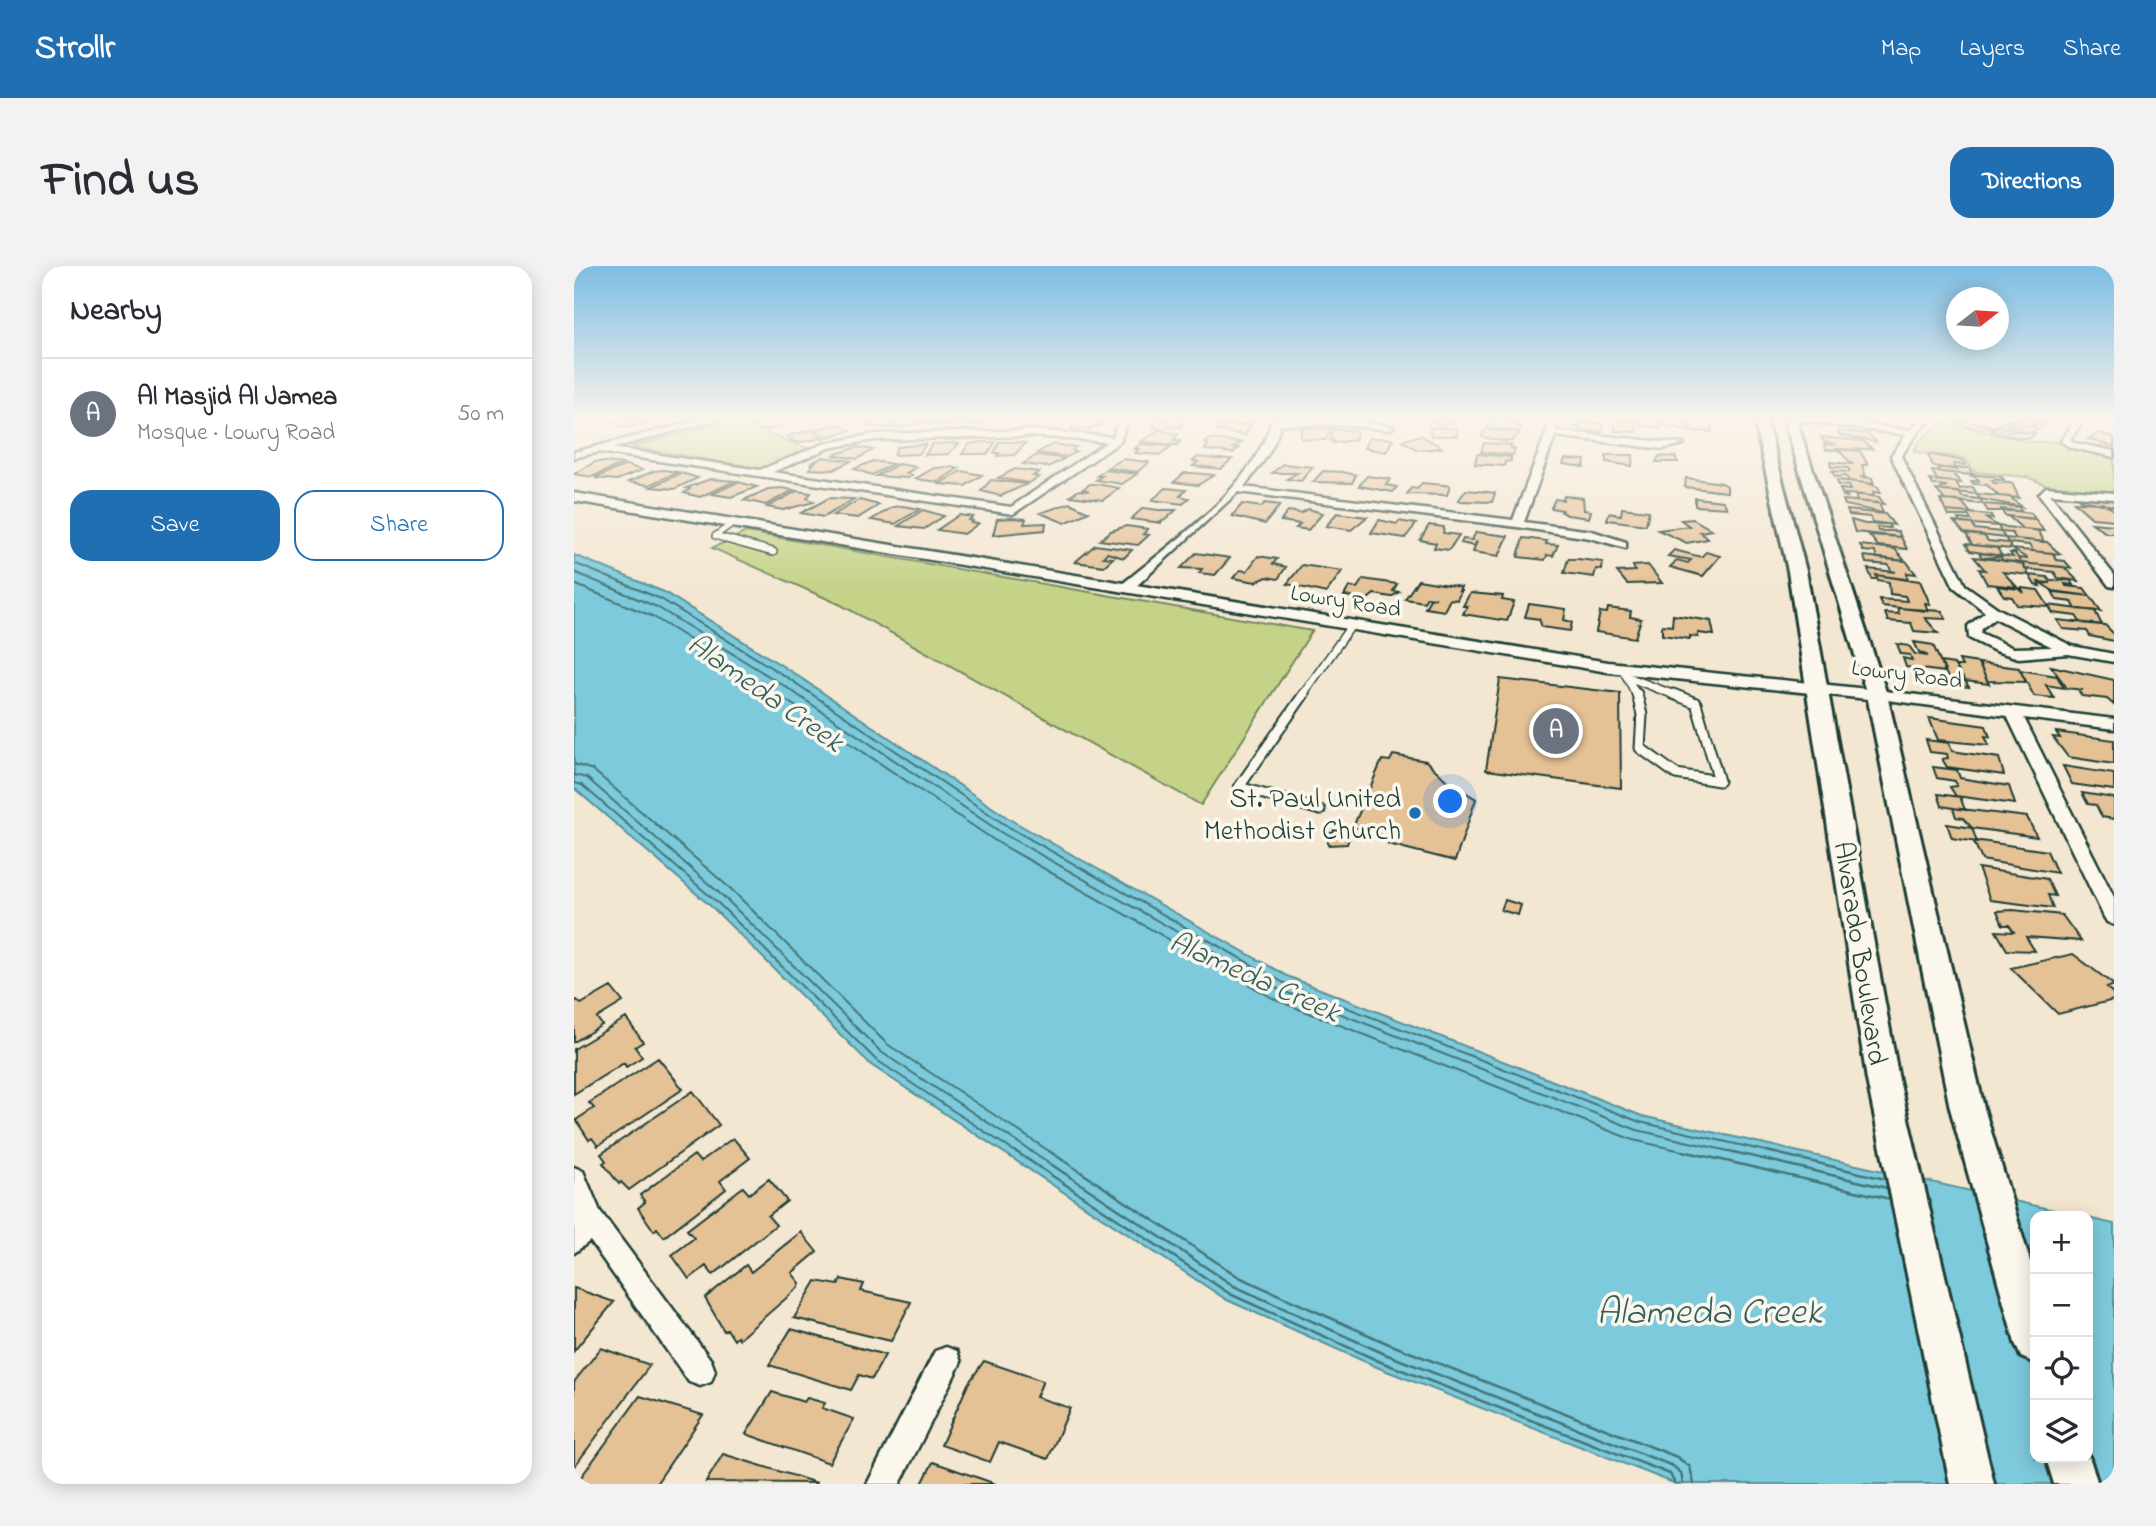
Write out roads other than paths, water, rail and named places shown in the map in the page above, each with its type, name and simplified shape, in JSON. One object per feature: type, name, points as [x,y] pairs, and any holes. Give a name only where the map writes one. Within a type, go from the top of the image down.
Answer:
[{"type":"main road","name":"Alvarado Boulevard","points":[[1774,476],[1797,571],[1883,1080],[1972,1484]]},
{"type":"main road","points":[[1809,476],[1877,695],[1967,1108],[2033,1337]]},
{"type":"main road","points":[[2070,1463],[2076,1484]]},
{"type":"street","points":[[779,476],[1013,511],[1065,476]]},
{"type":"street","points":[[1126,588],[1237,489],[1248,476]]},
{"type":"street","points":[[1517,524],[1535,476]]},
{"type":"street","points":[[1906,476],[1960,587],[1994,612],[2068,650]]},
{"type":"street","points":[[1237,489],[1517,524],[1592,535],[1622,545]]},
{"type":"street","points":[[2114,496],[2060,490],[2046,491],[2044,494],[2114,583]]},
{"type":"street","name":"Lowry Road","points":[[574,497],[1625,672],[1817,686],[2114,724]]},
{"type":"street","points":[[1994,612],[1975,626],[1974,635],[2001,650],[2017,655],[2068,650],[2114,658]]},
{"type":"street","points":[[2013,711],[2114,917]]},
{"type":"street","points":[[574,1180],[582,1230],[701,1371]]},
{"type":"street","points":[[883,1484],[946,1362]]},
{"type":"lane","points":[[733,523],[715,536],[773,552]]},
{"type":"lane","points":[[1320,810],[1239,787],[1351,626]]},
{"type":"lane","points":[[1625,672],[1696,703],[1719,781],[1695,780],[1660,769],[1640,748],[1644,717],[1640,695],[1625,672]]},
{"type":"water","name":"Alameda Creek","points":[[574,555],[664,592],[792,672],[1011,820],[1287,976],[1642,1116],[2058,1211],[2030,1211],[2030,1463],[2093,1463],[2093,1219],[2114,1224],[2114,1484],[1676,1484],[1379,1368],[1227,1300],[871,1065],[714,909],[574,788]]},
{"type":"place","name":"Al Masjid Al Jamea","points":[[1556,731]]},
{"type":"place","name":"St. Paul United Methodist Church","points":[[1415,813]]}]
